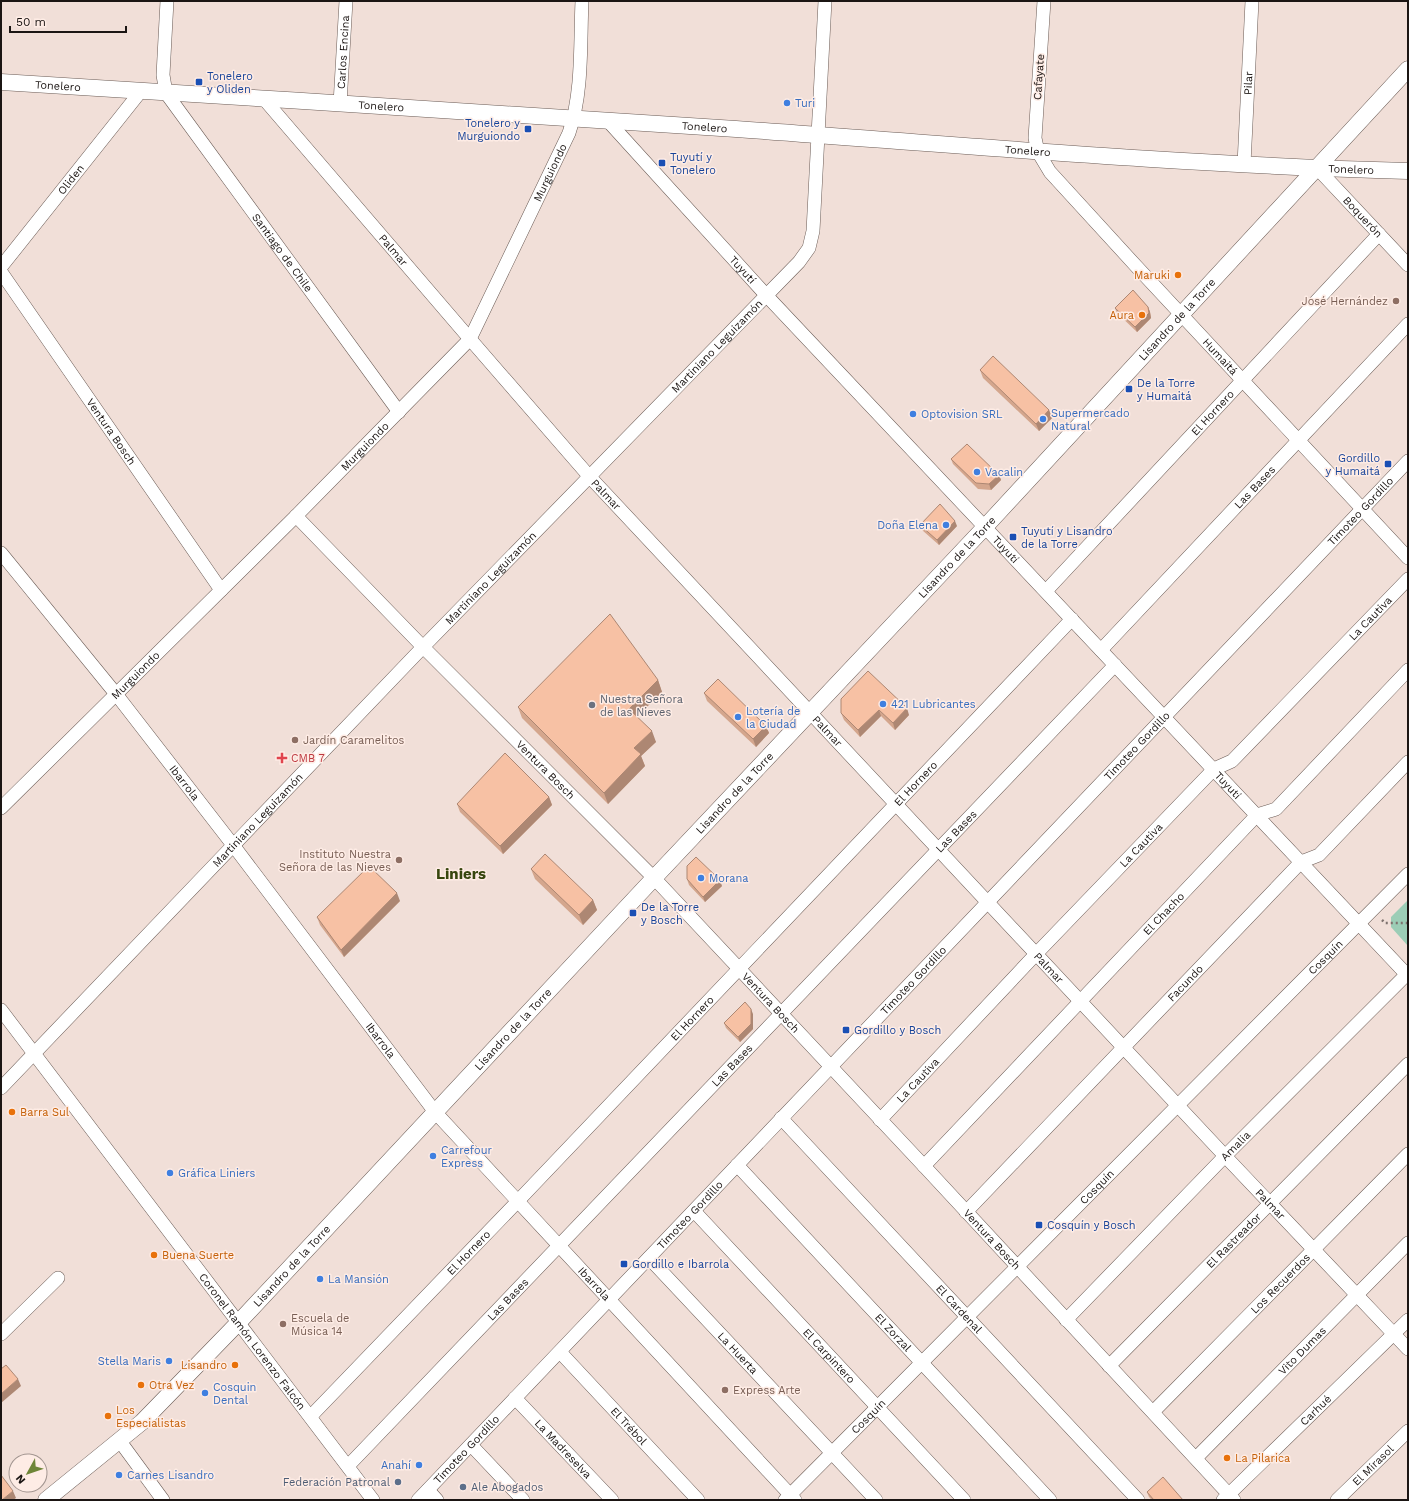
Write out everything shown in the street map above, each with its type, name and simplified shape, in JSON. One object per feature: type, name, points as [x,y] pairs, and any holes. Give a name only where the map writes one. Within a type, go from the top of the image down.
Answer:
[{"type":"street","points":[[166,93],[163,75],[167,1]]},
{"type":"street","name":"Carlos Encina","points":[[340,104],[346,1]]},
{"type":"street","name":"Murguiondo","points":[[1,808],[296,516],[470,339],[569,133],[574,118],[577,97],[582,1]]},
{"type":"street","name":"Martiniano Leguizamón","points":[[1,1088],[423,647],[799,262],[808,248],[813,231],[825,1]]},
{"type":"street","name":"Cafayate","points":[[1038,152],[1036,138],[1044,1]]},
{"type":"street","name":"Pilar","points":[[1244,164],[1252,1]]},
{"type":"street","name":"Lisandro de la Torre","points":[[46,1500],[142,1422],[238,1322],[985,527],[1408,69]]},
{"type":"street","name":"Tonelero","points":[[1,82],[607,120],[1038,152],[1317,168],[1408,171]]},
{"type":"street","name":"Oliden","points":[[1,267],[141,91]]},
{"type":"street","name":"Santiago de Chile","points":[[166,93],[399,412]]},
{"type":"street","name":"Palmar","points":[[264,99],[590,476],[895,804],[1408,1349]]},
{"type":"street","name":"Tuyutí","points":[[607,120],[766,295],[1359,923],[1407,976]]},
{"type":"street","name":"Humaitá","points":[[1038,152],[1050,172],[1408,558]]},
{"type":"street","name":"Boquerón","points":[[1317,168],[1408,265]]},
{"type":"street","name":"El Hornero","points":[[1046,591],[1243,381],[1378,234]]},
{"type":"street","name":"Ventura Bosch","points":[[1,272],[221,590]]},
{"type":"street","name":"Las Bases","points":[[1102,650],[1299,442],[1408,324]]},
{"type":"street","name":"Timoteo Gordillo","points":[[418,1500],[1408,461]]},
{"type":"street","name":"Ventura Bosch","points":[[296,516],[423,647],[654,878],[781,1014],[832,1066],[880,1120],[1196,1458],[1229,1498]]},
{"type":"street","name":"Ibarrola","points":[[1,552],[116,694],[233,845],[435,1112],[790,1498]]},
{"type":"street","name":"La Cautiva","points":[[880,1120],[1036,954],[1214,770],[1232,761],[1408,579]]},
{"type":"street","name":"El Hornero","points":[[310,1416],[517,1202],[1072,619]]},
{"type":"street","name":"Las Bases","points":[[348,1466],[1115,665]]},
{"type":"street","name":"El Chacho","points":[[924,1166],[1257,815],[1276,808],[1408,670]]},
{"type":"street","name":"Facundo","points":[[966,1212],[1301,862],[1319,855],[1408,762]]},
{"type":"street","name":"Cosquín","points":[[790,1498],[832,1453],[1408,874]]},
{"type":"street","name":"Amalia","points":[[1066,1320],[1225,1156],[1407,976]]},
{"type":"street","name":"Coronel Ramón Lorenzo Falcón","points":[[1,1010],[373,1500]]},
{"type":"street","name":"El Rastreador","points":[[1109,1366],[1408,1064]]},
{"type":"street","name":"El Cardenal","points":[[781,1118],[1138,1500]]},
{"type":"street","name":"Los Recuerdos","points":[[1153,1412],[1408,1154]]},
{"type":"street","name":"El Zorzal","points":[[737,1165],[1050,1500]]},
{"type":"street","name":"El Carpintero","points":[[694,1211],[964,1500]]},
{"type":"street","name":"Vito Dumas","points":[[1196,1458],[1408,1243]]},
{"type":"street","name":"La Huerta","points":[[649,1258],[876,1500]]},
{"type":"street","points":[[1,1334],[58,1278]]},
{"type":"street","name":"Carhué","points":[[1229,1498],[1408,1320]]},
{"type":"street","name":"El Trébol","points":[[560,1352],[698,1500]]},
{"type":"street","name":"La Madreselva","points":[[515,1398],[612,1500]]},
{"type":"street","name":"El Mirasol","points":[[1337,1500],[1408,1431]]},
{"type":"street","points":[[119,1440],[163,1500]]},
{"type":"street","points":[[471,1445],[523,1500]]},
{"type":"street","points":[[428,1490],[437,1500]]},
{"type":"path","points":[[1374,909],[1385,923],[1408,923]]},
{"type":"green space","points":[[1408,900],[1408,946],[1391,927],[1391,917]]},
{"type":"building","points":[[1133,290],[1148,307],[1149,313],[1135,327],[1115,308]]},
{"type":"building","points":[[993,356],[1049,410],[1036,424],[980,370]]},
{"type":"building","name":"Vacalin","points":[[967,444],[999,475],[989,484],[976,483],[951,459]]},
{"type":"building","points":[[940,504],[955,521],[937,540],[920,525]]},
{"type":"building","name":"Nuestra Señora de las Nieves","points":[[610,614],[658,680],[629,709],[652,731],[634,748],[641,754],[604,793],[518,707]]},
{"type":"building","points":[[868,671],[907,708],[893,723],[879,710],[858,730],[841,713],[841,699]]},
{"type":"building","name":"Lotería de la Ciudad","points":[[718,679],[766,726],[753,739],[704,693]]},
{"type":"building","points":[[505,753],[549,797],[500,846],[457,804]]},
{"type":"building","points":[[545,854],[593,900],[579,915],[531,869]]},
{"type":"building","name":"Morana","points":[[696,857],[720,880],[703,897],[687,879],[687,866]]},
{"type":"building","points":[[369,866],[397,893],[341,950],[317,917]]},
{"type":"building","points":[[745,1002],[751,1009],[751,1024],[738,1037],[724,1023]]},
{"type":"building","points":[[6,1365],[18,1379],[1,1394],[1,1369]]},
{"type":"building","points":[[1,1475],[8,1484],[8,1493],[11,1493],[1,1500]]},
{"type":"building","points":[[1163,1477],[1183,1500],[1154,1500],[1147,1492]]},
{"type":"place","name":"Tonelero y Oliden","points":[[199,82]]},
{"type":"place","name":"Turi","points":[[787,103]]},
{"type":"place","name":"Tonelero y Murguiondo","points":[[528,129]]},
{"type":"place","name":"Tuyutí y Tonelero","points":[[662,163]]},
{"type":"place","name":"Maruki","points":[[1178,275]]},
{"type":"place","name":"José Hernández","points":[[1396,301]]},
{"type":"place","name":"Aura","points":[[1142,315]]},
{"type":"place","name":"De la Torre y Humaitá","points":[[1129,389]]},
{"type":"place","name":"Optovision SRL","points":[[913,414]]},
{"type":"place","name":"Supermercado Natural","points":[[1043,419]]},
{"type":"place","name":"Gordillo y Humaitá","points":[[1388,464]]},
{"type":"place","name":"Vacalin","points":[[977,472]]},
{"type":"place","name":"Doña Elena","points":[[946,525]]},
{"type":"place","name":"Tuyutí y Lisandro de la Torre","points":[[1013,537]]},
{"type":"place","name":"421 Lubricantes","points":[[883,704]]},
{"type":"place","name":"Nuestra Señora de las Nieves","points":[[592,705]]},
{"type":"place","name":"Lotería de la Ciudad","points":[[738,717]]},
{"type":"place","name":"Jardín Caramelitos","points":[[295,740]]},
{"type":"place","name":"CMB 7","points":[[282,758]]},
{"type":"place","name":"Instituto Nuestra Señora de las Nieves","points":[[399,860]]},
{"type":"place","name":"Morana","points":[[701,878]]},
{"type":"place","name":"De la Torre y Bosch","points":[[633,913]]},
{"type":"place","name":"Gordillo y Bosch","points":[[846,1030]]},
{"type":"place","name":"Barra Sul","points":[[12,1112]]},
{"type":"place","name":"Carrefour Express","points":[[433,1156]]},
{"type":"place","name":"Gráfica Liniers","points":[[170,1173]]},
{"type":"place","name":"Cosquín y Bosch","points":[[1039,1225]]},
{"type":"place","name":"Buena Suerte","points":[[154,1255]]},
{"type":"place","name":"Gordillo e Ibarrola","points":[[624,1264]]},
{"type":"place","name":"La Mansión","points":[[320,1279]]},
{"type":"place","name":"Escuela de Música 14","points":[[283,1324]]},
{"type":"place","name":"Stella Maris","points":[[169,1361]]},
{"type":"place","name":"Lisandro","points":[[235,1365]]},
{"type":"place","name":"Otra Vez","points":[[141,1385]]},
{"type":"place","name":"Express Arte","points":[[725,1390]]},
{"type":"place","name":"Cosquin Dental","points":[[205,1393]]},
{"type":"place","name":"Los Especialistas","points":[[108,1416]]},
{"type":"place","name":"La Pilarica","points":[[1227,1458]]},
{"type":"place","name":"Anahí","points":[[419,1465]]},
{"type":"place","name":"Carnes Lisandro","points":[[119,1475]]},
{"type":"place","name":"Federación Patronal","points":[[398,1482]]},
{"type":"place","name":"Ale Abogados","points":[[463,1487]]},
{"type":"district","name":"Liniers","points":[[461,874]]}]
